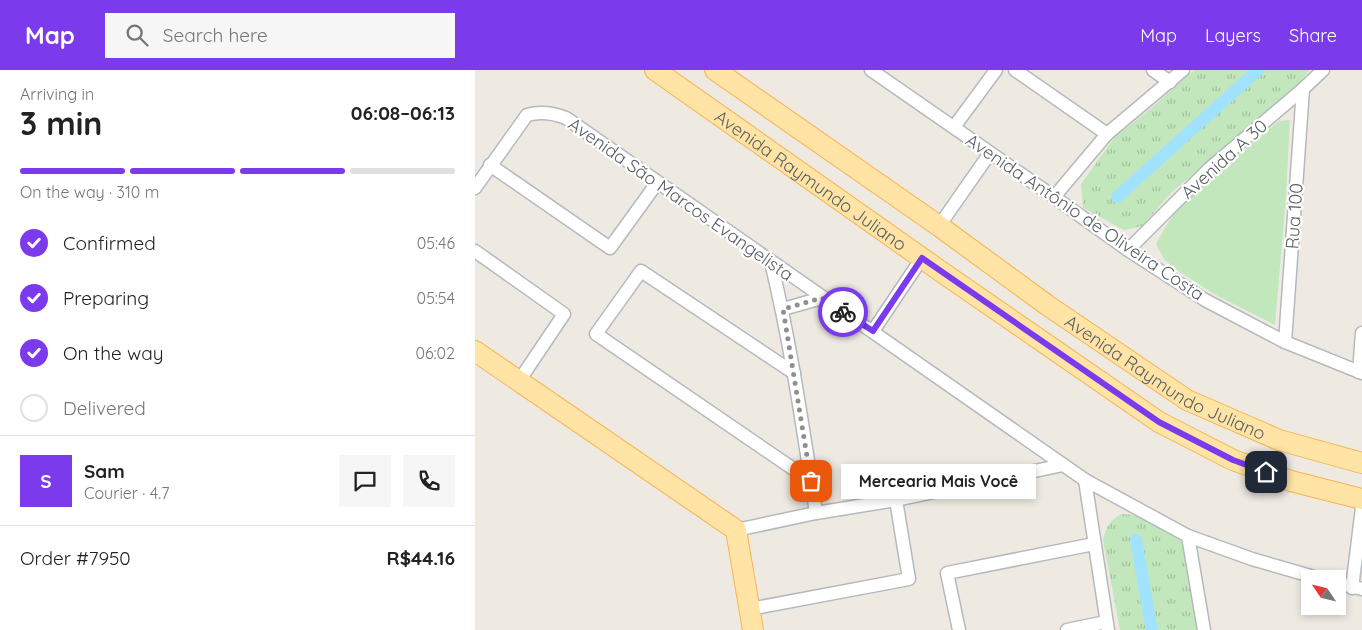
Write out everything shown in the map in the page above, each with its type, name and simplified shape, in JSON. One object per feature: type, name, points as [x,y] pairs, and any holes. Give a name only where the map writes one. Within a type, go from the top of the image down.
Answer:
[{"type":"main road","name":"Avenida Raymundo Juliano","points":[[655,70],[1159,422],[1233,460],[1291,481],[1362,499]]},
{"type":"main road","name":"Avenida Raymundo Juliano","points":[[715,70],[939,226],[1055,310],[1187,400],[1279,440],[1362,464]]},
{"type":"main road","points":[[475,351],[735,530],[753,630]]},
{"type":"main road","points":[[741,630],[750,609]]},
{"type":"street","name":"Avenida Antônio de Oliveira Costa","points":[[871,70],[1128,250],[1205,300],[1285,342],[1361,373]]},
{"type":"street","points":[[954,127],[996,70]]},
{"type":"street","points":[[1015,70],[1107,134]]},
{"type":"street","points":[[1153,70],[1170,82]]},
{"type":"street","points":[[1054,197],[1107,134],[1183,70]]},
{"type":"street","name":"Avenida A 30","points":[[1128,250],[1209,169],[1323,70]]},
{"type":"street","name":"Rua 100","points":[[1285,342],[1303,89]]},
{"type":"street","name":"Avenida São Marcos Evangelista","points":[[475,188],[527,115],[536,112],[554,114],[566,118],[1085,480],[1188,536],[1252,559],[1301,573]]},
{"type":"street","points":[[939,226],[990,152]]},
{"type":"street","points":[[490,165],[610,248],[657,183]]},
{"type":"street","points":[[475,250],[564,314],[519,381]]},
{"type":"street","points":[[873,331],[922,258]]},
{"type":"street","points":[[771,262],[783,309],[816,513]]},
{"type":"street","points":[[794,373],[641,271],[596,334],[811,481]]},
{"type":"street","points":[[783,309],[822,298]]},
{"type":"street","points":[[1361,373],[1362,333]]},
{"type":"street","points":[[735,530],[816,513],[897,500],[1063,465]]},
{"type":"street","points":[[1067,630],[1107,626],[1085,480]]},
{"type":"street","points":[[750,609],[909,579],[897,500]]},
{"type":"street","points":[[1357,588],[1362,508]]},
{"type":"street","points":[[1188,536],[1204,630]]},
{"type":"street","points":[[959,630],[947,573],[1094,544]]},
{"type":"green space","points":[[1194,70],[1309,70],[1300,82],[1171,193],[1142,226],[1124,230],[1083,208],[1081,184],[1114,138]]},
{"type":"green space","points":[[1290,120],[1286,197],[1275,325],[1214,294],[1174,268],[1164,259],[1156,244],[1182,202],[1279,121]]},
{"type":"green space","points":[[1121,514],[1129,514],[1145,519],[1182,541],[1197,630],[1120,630],[1103,540],[1109,525]]},
{"type":"waterway","points":[[1117,197],[1258,70]]},
{"type":"waterway","points":[[1136,540],[1152,630]]},
{"type":"way so far","points":[[811,481],[783,309],[822,298],[843,312]]},
{"type":"place","name":"Mercearia Mais Você","points":[[811,481]]},
{"type":"route","points":[[843,312],[873,331],[922,258],[1159,422],[1233,460],[1266,472]]}]
